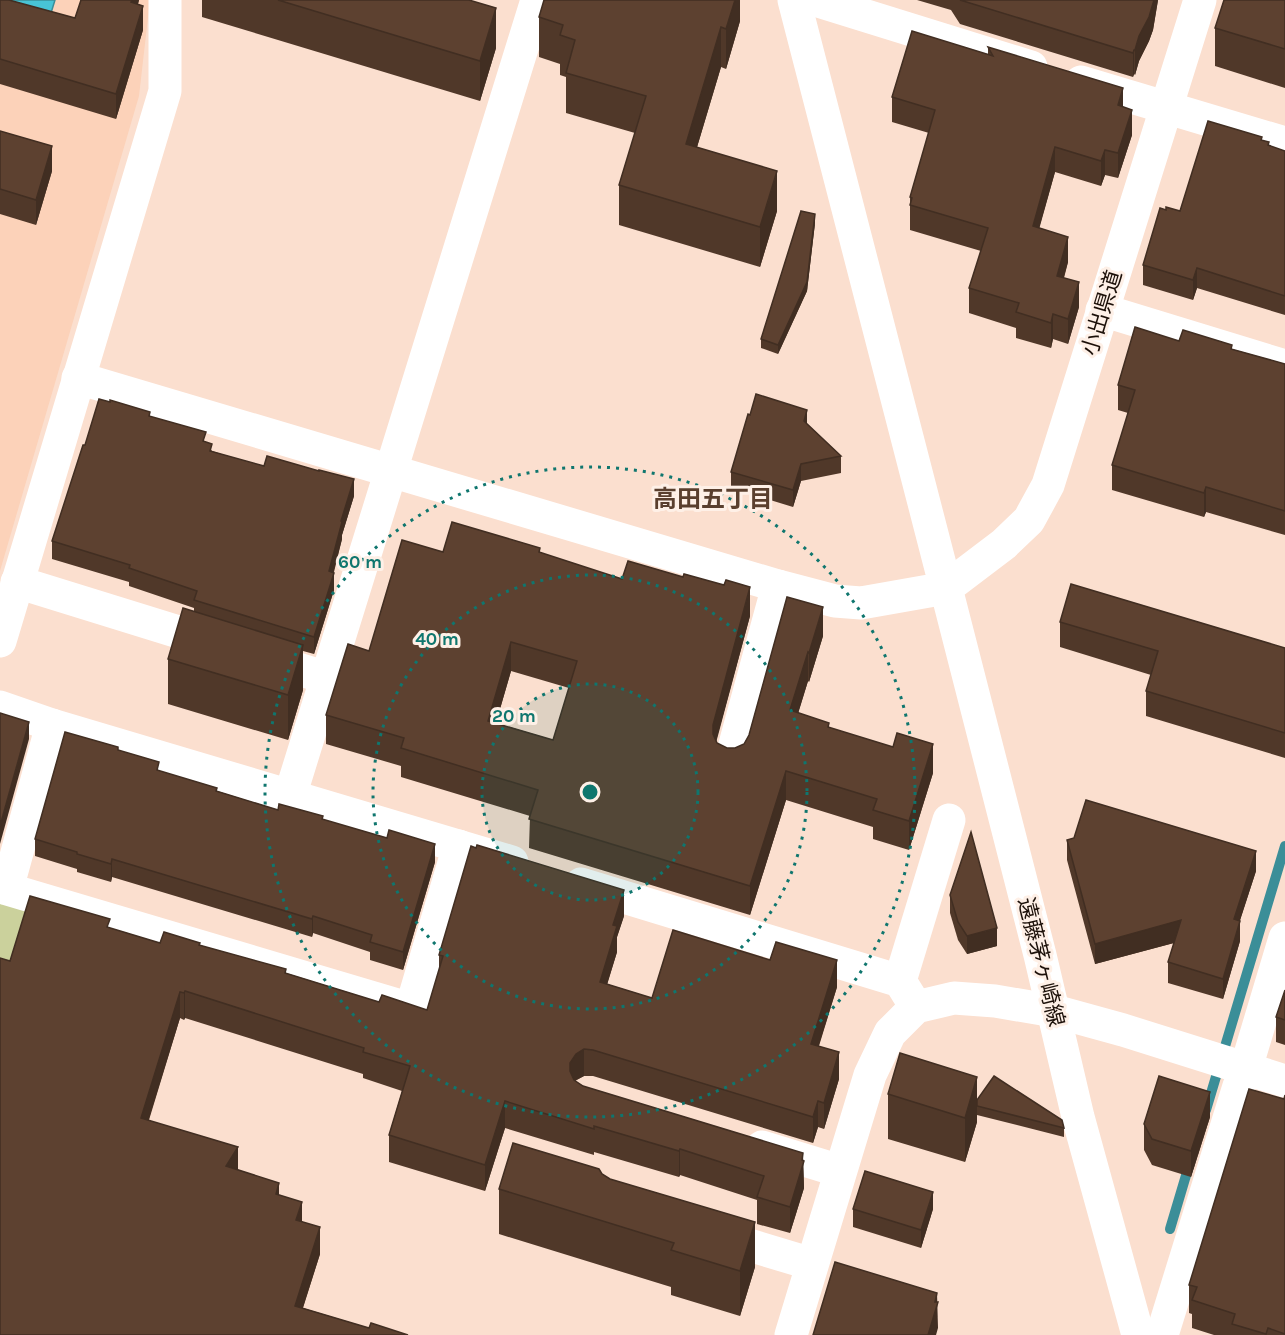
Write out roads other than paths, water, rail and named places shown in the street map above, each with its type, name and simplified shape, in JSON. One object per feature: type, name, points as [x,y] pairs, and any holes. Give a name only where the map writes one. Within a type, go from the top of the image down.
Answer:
[{"type":"street","points":[[0,641],[165,91],[165,0]]},
{"type":"street","points":[[290,796],[537,0]]},
{"type":"street","name":"遠藤茅ヶ崎線","points":[[794,0],[1054,1011],[1078,1117],[1138,1335]]},
{"type":"street","points":[[815,0],[1285,143]]},
{"type":"street","name":"小出県道","points":[[946,588],[1004,544],[1029,520],[1048,485],[1200,0]]},
{"type":"street","points":[[1102,310],[1285,366]]},
{"type":"street","points":[[78,378],[835,601],[861,603],[946,588]]},
{"type":"street","points":[[17,582],[311,673]]},
{"type":"street","points":[[731,759],[778,586]]},
{"type":"street","points":[[0,706],[52,725],[544,872],[908,994],[995,1001],[1054,1011],[1206,1056],[1242,1074],[1285,1080]]},
{"type":"street","points":[[52,725],[7,889],[411,1009],[459,846]]},
{"type":"street","points":[[790,1335],[870,1075],[908,994],[949,820]]},
{"type":"street","points":[[1162,1335],[1285,938]]},
{"type":"street","points":[[731,1138],[840,1171]]},
{"type":"street","points":[[681,1225],[812,1264]]},
{"type":"water","points":[[7,0],[55,0],[51,13]]},
{"type":"waterway","points":[[1206,1110],[1285,846]]},
{"type":"waterway","points":[[1170,1229],[1190,1162]]},
{"type":"district","name":"高田五丁目","points":[[713,499]]}]
